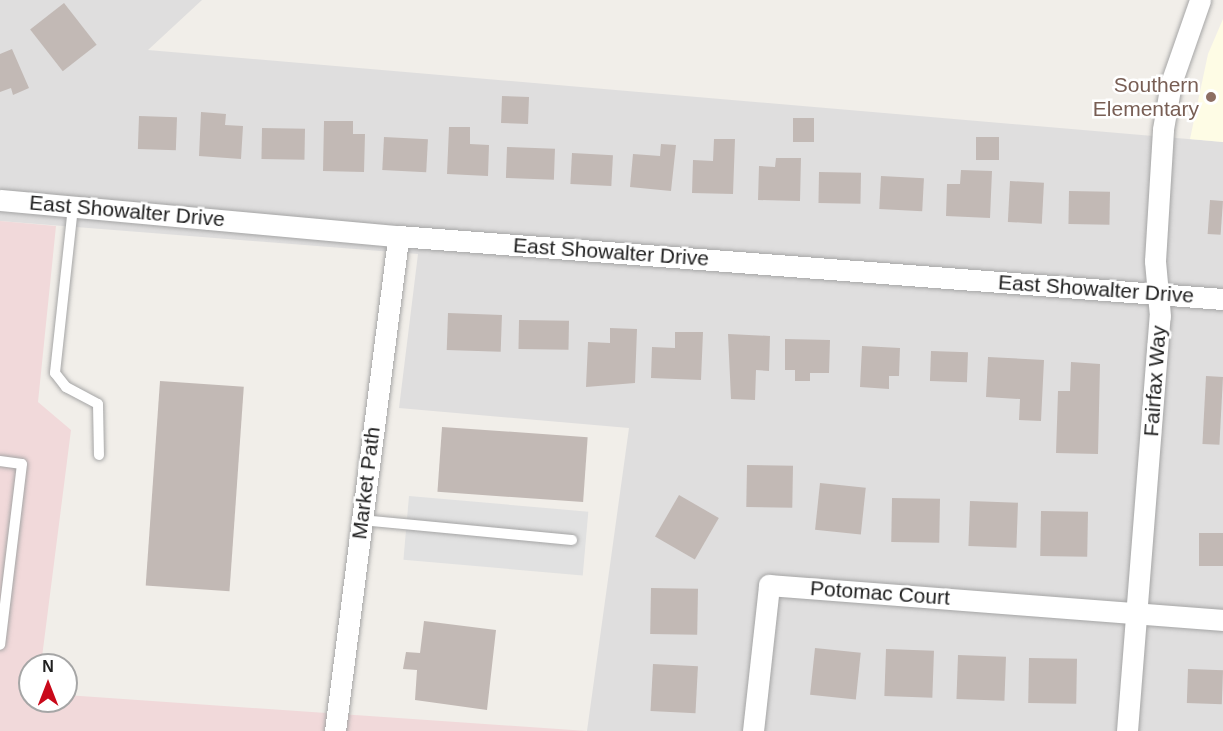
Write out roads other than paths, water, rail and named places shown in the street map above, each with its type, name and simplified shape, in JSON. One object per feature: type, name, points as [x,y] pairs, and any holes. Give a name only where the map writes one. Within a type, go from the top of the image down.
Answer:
[{"type":"street","name":"Fairfax Way","points":[[1127,731],[1158,294],[1155,261],[1163,129],[1171,83],[1197,0]]},
{"type":"street","name":"East Showalter Drive","points":[[0,200],[398,236],[1223,299]]},
{"type":"street","name":"Market Path","points":[[335,731],[398,236]]},
{"type":"street","name":"Potomac Court","points":[[753,731],[769,585],[1137,613]]},
{"type":"street","points":[[1137,613],[1223,620]]},
{"type":"lane","points":[[73,207],[55,373],[66,387],[98,404],[99,455]]},
{"type":"lane","points":[[0,461],[22,464],[0,645]]},
{"type":"lane","points":[[362,520],[572,540]]},
{"type":"place","name":"Southern Elementary","points":[[1211,97]]}]
